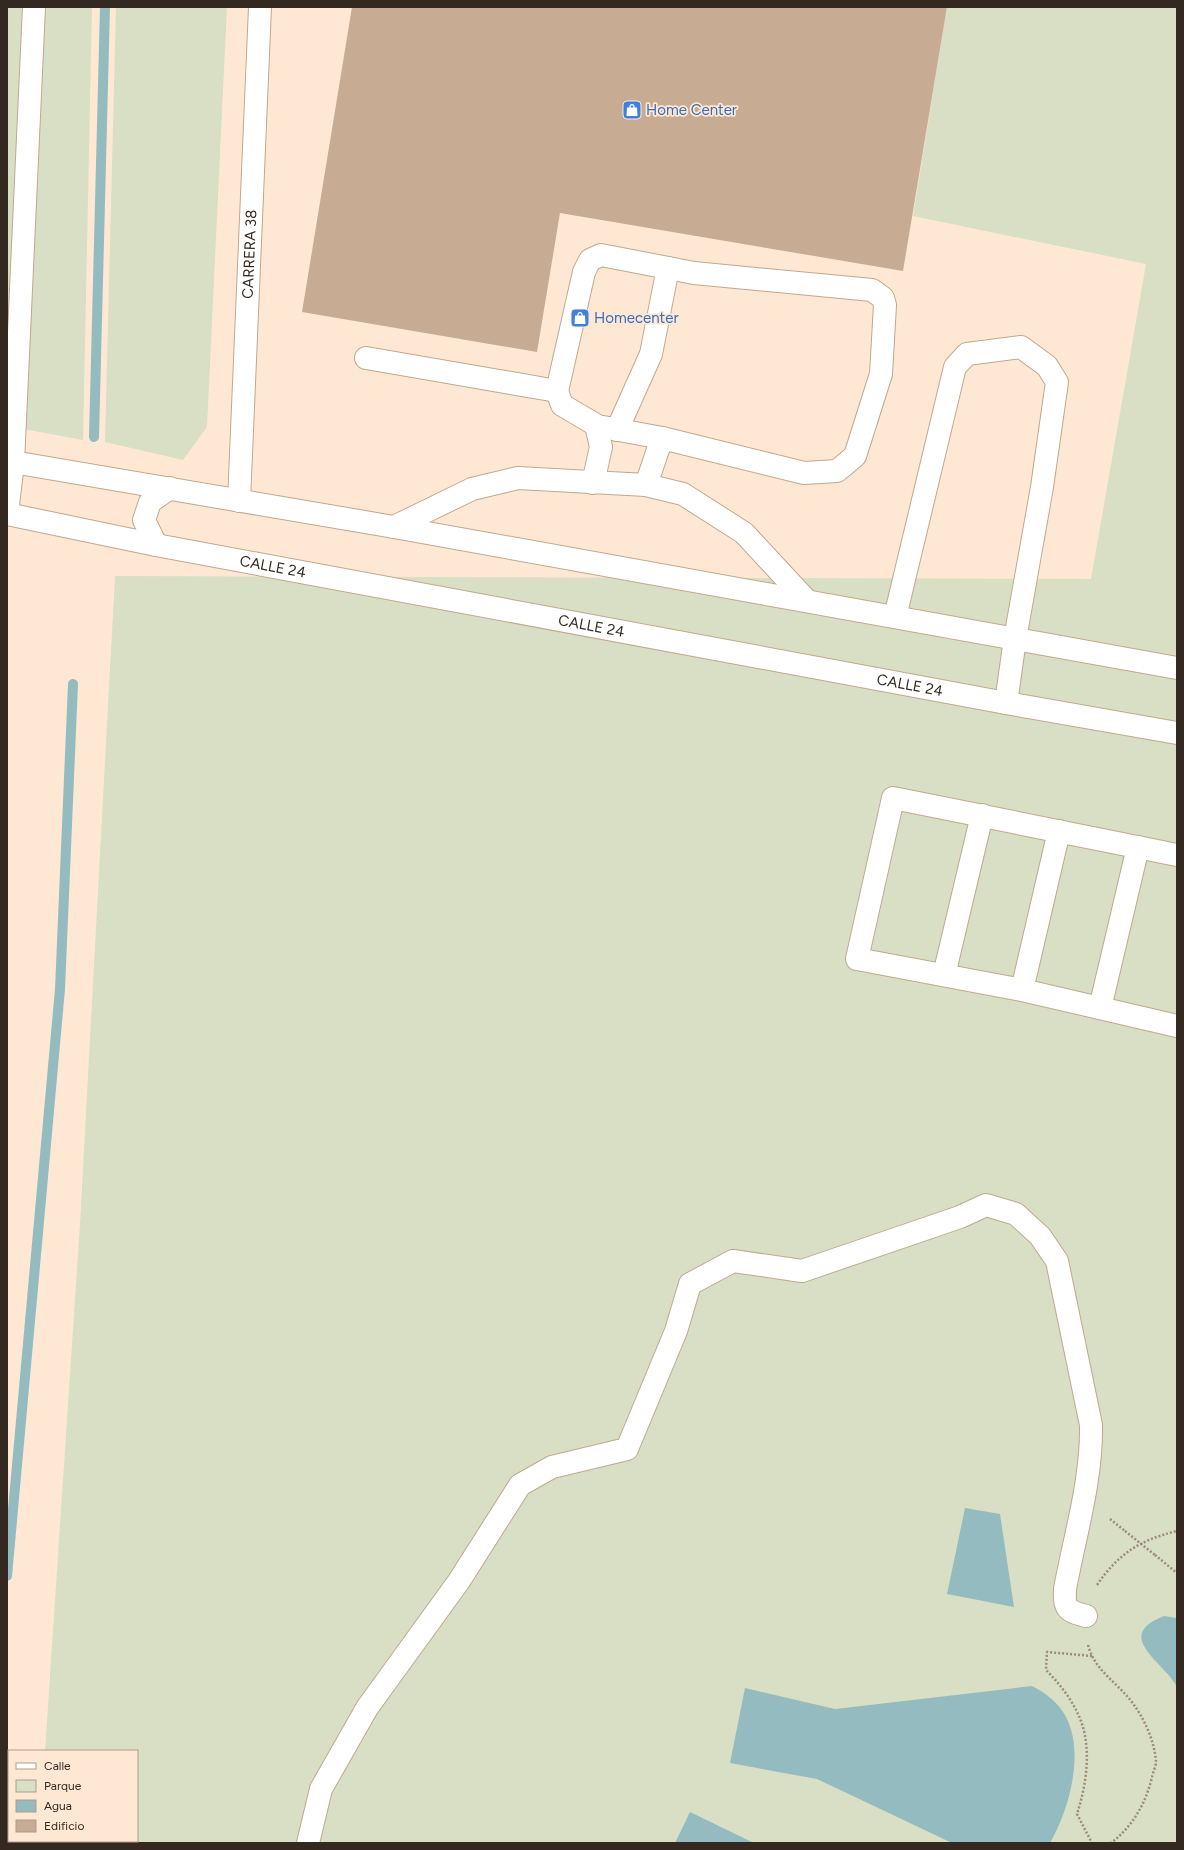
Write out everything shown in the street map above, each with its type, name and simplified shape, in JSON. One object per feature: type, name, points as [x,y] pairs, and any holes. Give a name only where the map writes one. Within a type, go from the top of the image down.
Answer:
[{"type":"street","points":[[7,514],[34,7]]},
{"type":"street","name":"CARRERA 38","points":[[239,501],[260,7]]},
{"type":"street","points":[[601,255],[668,268],[694,273],[872,290],[883,298],[885,305],[881,374],[855,456],[837,471],[804,473],[662,438],[596,425],[562,405],[557,391],[584,272],[590,260],[601,255]]},
{"type":"street","points":[[617,430],[651,354],[668,268]]},
{"type":"street","points":[[895,618],[955,367],[967,354],[1021,347],[1047,366],[1057,382],[1042,488],[1015,639],[1006,703]]},
{"type":"street","points":[[366,358],[557,391]]},
{"type":"street","points":[[593,483],[601,447],[596,425]]},
{"type":"street","points":[[646,485],[662,438]]},
{"type":"street","points":[[10,462],[394,527],[1177,668]]},
{"type":"street","points":[[394,527],[472,489],[518,478],[646,485],[683,494],[744,533],[807,601]]},
{"type":"street","points":[[156,545],[144,520],[150,502],[170,488]]},
{"type":"street","name":"CALLE 24","points":[[7,514],[156,545],[1006,703],[1177,733]]},
{"type":"street","points":[[1176,1022],[1100,1008],[1022,990],[858,959],[893,798],[1177,855]]},
{"type":"street","points":[[944,975],[982,815]]},
{"type":"street","points":[[1022,990],[1059,831]]},
{"type":"street","points":[[1100,1008],[1138,847]]},
{"type":"street","points":[[308,1843],[320,1789],[367,1708],[459,1581],[520,1485],[552,1467],[627,1449],[676,1331],[690,1284],[733,1261],[802,1271],[960,1217],[986,1205],[1016,1214],[1040,1236],[1057,1261],[1091,1424],[1092,1447],[1089,1470],[1064,1600],[1067,1608],[1072,1612],[1086,1616]]},
{"type":"path","points":[[1111,1843],[1119,1837],[1136,1817],[1149,1791],[1156,1762],[1148,1728],[1134,1704],[1101,1671],[1092,1656],[1085,1635],[1086,1616],[1090,1595],[1102,1578],[1132,1547],[1157,1536],[1177,1531]]},
{"type":"path","points":[[1126,1532],[1177,1573]]},
{"type":"path","points":[[1092,1656],[1047,1652],[1046,1670],[1055,1680],[1078,1713],[1084,1733],[1086,1776],[1077,1814],[1092,1843]]},
{"type":"green space","points":[[7,7],[92,7],[83,440],[7,426]]},
{"type":"green space","points":[[116,7],[227,7],[207,427],[183,460],[105,442]]},
{"type":"green space","points":[[947,7],[1177,7],[1177,1843],[39,1843],[138,1842],[138,1750],[45,1750],[80,1224],[115,576],[1091,579],[1146,264],[913,216]]},
{"type":"water","points":[[965,1508],[1000,1514],[1014,1607],[947,1594]]},
{"type":"water","points":[[1164,1616],[1177,1618],[1177,1687],[1146,1650],[1142,1641],[1142,1632],[1149,1624]]},
{"type":"water","points":[[1032,1686],[1052,1699],[1060,1707],[1072,1731],[1074,1747],[1072,1781],[1068,1798],[1057,1830],[1050,1843],[952,1843],[817,1779],[730,1763],[745,1688],[835,1709]]},
{"type":"water","points":[[690,1812],[754,1843],[675,1843]]},
{"type":"building","name":"Home Center","points":[[352,7],[947,7],[903,271],[560,213],[537,352],[302,312]]},
{"type":"waterway","points":[[94,437],[105,7]]},
{"type":"waterway","points":[[7,1576],[60,989],[73,684]]},
{"type":"place","name":"Home Center","points":[[632,110]]},
{"type":"place","name":"Homecenter","points":[[580,318]]}]
